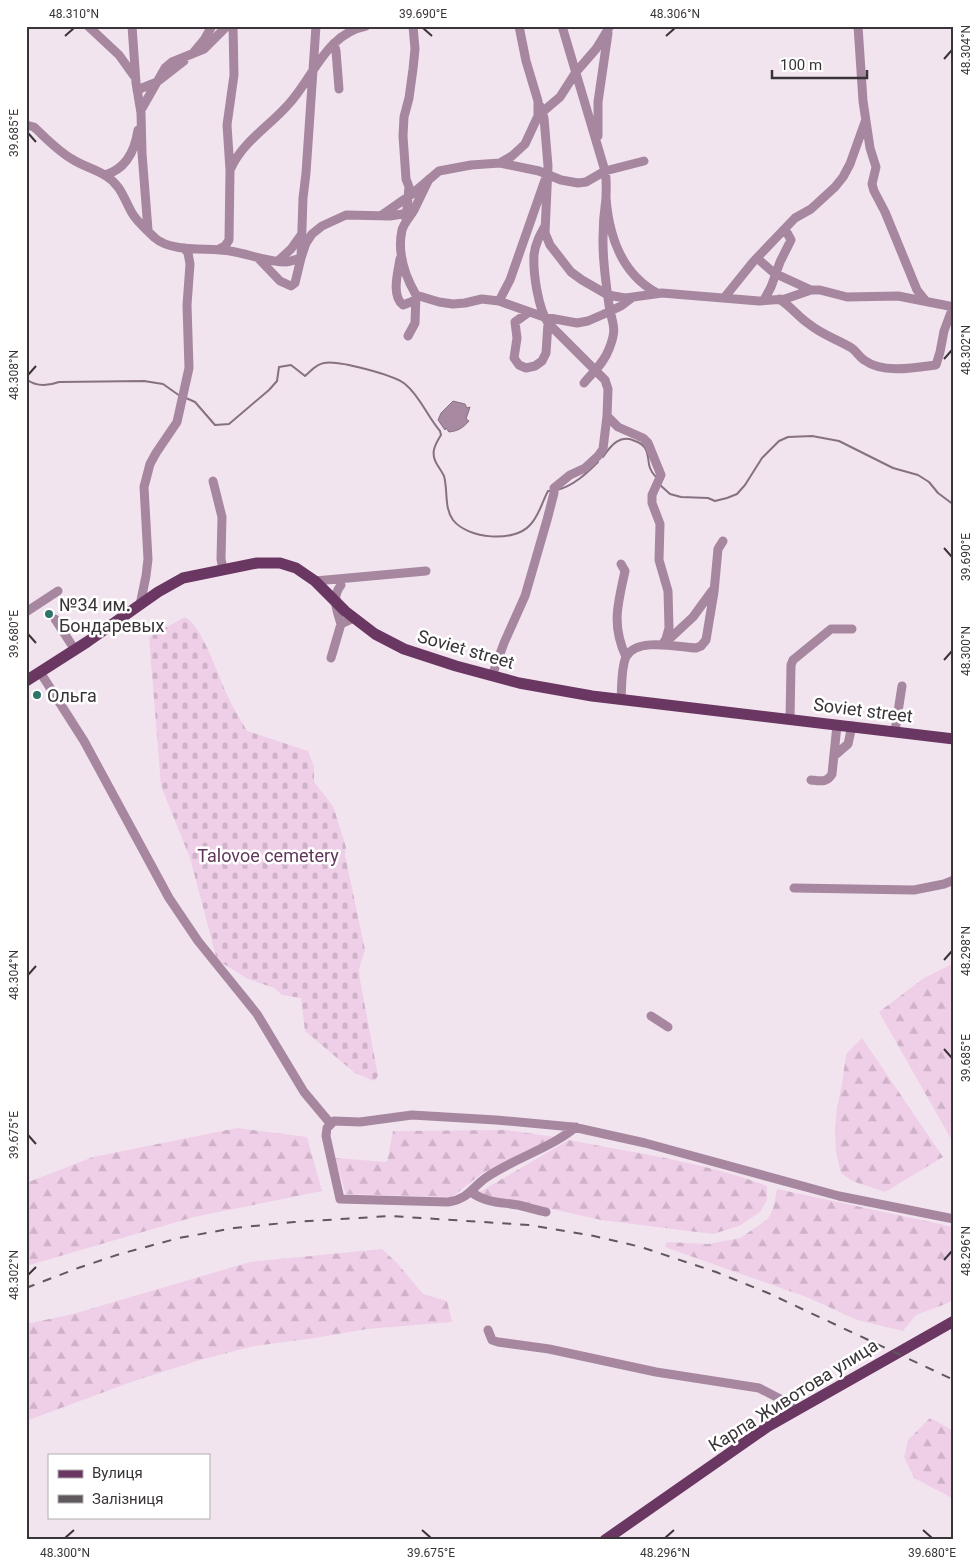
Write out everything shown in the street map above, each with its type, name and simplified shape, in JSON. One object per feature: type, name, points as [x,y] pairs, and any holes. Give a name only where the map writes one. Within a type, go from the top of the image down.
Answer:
[{"type":"main road","name":"Soviet street","points":[[26,681],[75,650],[158,592],[183,578],[257,563],[280,563],[296,568],[315,581],[354,618],[375,634],[404,649],[492,676],[544,688],[592,696],[954,739]]},
{"type":"main road","name":"Карпа Животова улица","points":[[605,1540],[747,1441],[796,1411],[846,1384],[895,1353],[954,1321]]},
{"type":"street","points":[[88,26],[119,55],[135,78]]},
{"type":"street","points":[[132,26],[135,78],[141,111],[148,230]]},
{"type":"street","points":[[191,56],[212,26]]},
{"type":"street","points":[[137,90],[158,81],[191,56],[204,49],[227,26]]},
{"type":"street","points":[[219,249],[225,246],[229,240],[230,170],[227,125],[234,75],[233,26]]},
{"type":"street","points":[[258,258],[280,282],[292,286],[295,284],[300,258],[300,235],[316,26]]},
{"type":"street","points":[[230,170],[242,149],[289,105],[313,69],[334,43],[346,34],[366,26]]},
{"type":"street","points":[[413,26],[415,50],[403,136],[409,196],[396,295],[398,302],[403,305],[409,304],[416,297]]},
{"type":"street","points":[[519,26],[526,62],[538,102],[547,156],[548,192],[545,233],[550,245],[571,272],[582,280],[608,295],[625,298],[657,293],[764,300],[779,299],[811,290],[820,290],[847,297],[898,296],[954,307],[944,331],[936,365],[896,368],[874,366],[849,346],[822,333],[807,323],[791,307],[779,299]]},
{"type":"street","points":[[562,26],[607,182],[603,243],[614,332],[609,351],[584,383]]},
{"type":"street","points":[[500,163],[512,156],[525,144],[540,114],[560,97],[576,72],[596,49],[610,28]]},
{"type":"street","points":[[596,141],[599,134],[598,102],[610,28]]},
{"type":"street","points":[[858,28],[863,101],[870,148],[876,167],[872,184],[918,290],[925,300]]},
{"type":"street","points":[[334,43],[339,89]]},
{"type":"street","points":[[105,175],[113,173],[124,164],[132,152],[137,139],[141,111],[158,81]]},
{"type":"street","points":[[724,298],[757,258],[785,229],[796,218],[811,209],[843,177],[866,118]]},
{"type":"street","points":[[26,125],[34,127],[69,158],[105,175],[118,186],[124,194],[133,215],[157,240],[184,248],[219,249],[258,258],[287,262],[300,258]]},
{"type":"street","points":[[382,215],[439,171],[451,168],[500,163],[578,183],[586,182],[604,171],[644,161]]},
{"type":"street","points":[[499,300],[510,280],[547,176]]},
{"type":"street","points":[[405,222],[414,210],[429,179]]},
{"type":"street","points":[[606,198],[614,237],[624,262],[638,281],[657,293]]},
{"type":"street","points":[[300,258],[312,234],[322,226],[346,215],[382,215],[405,222]]},
{"type":"street","points":[[382,215],[394,222],[405,222]]},
{"type":"street","points":[[529,312],[515,322],[514,329],[517,338],[514,358],[519,365],[526,368],[535,366],[542,361],[546,353],[546,320],[536,284],[534,256],[536,244],[545,226]]},
{"type":"street","points":[[764,300],[772,288],[775,274],[791,240],[785,229]]},
{"type":"street","points":[[278,260],[292,250],[300,235]]},
{"type":"street","points":[[140,605],[148,559],[144,487],[150,464],[177,422],[184,398],[189,368],[187,305],[190,264],[188,253],[184,248]]},
{"type":"street","points":[[190,264],[201,249]]},
{"type":"street","points":[[401,254],[406,274],[416,297],[415,323],[408,336]]},
{"type":"street","points":[[757,258],[775,274],[811,290]]},
{"type":"street","points":[[416,297],[453,304],[465,304],[482,299],[499,300],[546,320],[576,323],[588,321],[610,311],[633,297]]},
{"type":"street","points":[[492,676],[525,596],[554,490],[570,475],[585,468],[603,450],[608,389],[605,380],[546,320]]},
{"type":"street","points":[[607,416],[618,427],[643,438],[648,443],[661,475],[652,494],[652,503],[660,524],[659,560],[668,591],[669,628],[662,645]]},
{"type":"street","points":[[214,481],[222,517],[221,548],[223,569]]},
{"type":"street","points":[[626,657],[632,649],[642,645],[696,648],[701,646],[706,640],[718,548],[723,541]]},
{"type":"street","points":[[621,564],[625,571],[616,621],[619,638],[626,657],[621,699]]},
{"type":"street","points":[[315,581],[426,571]]},
{"type":"street","points":[[331,658],[341,624],[332,598],[334,578]]},
{"type":"street","points":[[332,598],[341,585]]},
{"type":"street","points":[[662,645],[693,617],[714,588]]},
{"type":"street","points":[[26,612],[58,592]]},
{"type":"street","points":[[341,624],[354,618]]},
{"type":"street","points":[[55,619],[75,650]]},
{"type":"street","points":[[790,719],[791,665],[793,660],[831,629],[852,629]]},
{"type":"street","points":[[40,672],[84,741],[169,898],[198,941],[256,1014],[304,1092],[330,1123]]},
{"type":"street","points":[[895,731],[902,686]]},
{"type":"street","points":[[811,780],[824,782],[832,774],[837,725]]},
{"type":"street","points":[[834,756],[848,744],[852,726]]},
{"type":"street","points":[[794,888],[914,890],[954,880]]},
{"type":"street","points":[[650,1016],[668,1026]]},
{"type":"street","points":[[576,1127],[562,1139],[486,1177],[471,1192],[461,1198],[448,1202],[340,1199],[326,1136],[327,1128],[334,1120],[360,1122],[412,1115],[576,1127],[645,1142],[839,1196],[954,1220]]},
{"type":"street","points":[[471,1192],[485,1200],[496,1203],[518,1205],[546,1212]]},
{"type":"street","points":[[488,1330],[492,1340],[498,1342],[549,1349],[656,1372],[759,1388],[786,1402],[796,1411]]},
{"type":"green space","name":"Talovoe cemetery","points":[[185,617],[192,623],[205,643],[226,692],[247,731],[308,751],[314,766],[314,782],[333,806],[346,847],[345,855],[365,950],[359,969],[378,1076],[374,1081],[355,1073],[305,1031],[301,998],[282,995],[274,988],[248,979],[217,960],[190,858],[161,786],[149,637]]},
{"type":"green space","points":[[954,963],[954,1144],[879,1012],[924,978]]},
{"type":"green space","points":[[862,1038],[943,1157],[885,1192],[852,1181],[841,1173],[836,1152],[835,1129],[837,1107],[846,1054]]},
{"type":"green space","points":[[237,1128],[307,1137],[322,1191],[194,1217],[26,1266],[26,1183],[93,1157]]},
{"type":"green space","points":[[507,1130],[556,1137],[481,1174],[452,1197],[346,1194],[335,1158],[387,1162],[393,1131]]},
{"type":"green space","points":[[569,1140],[694,1164],[743,1178],[767,1186],[767,1200],[760,1212],[739,1226],[713,1234],[601,1220],[525,1203],[488,1198],[478,1193]]},
{"type":"green space","points":[[777,1189],[954,1227],[954,1299],[916,1315],[903,1331],[857,1320],[809,1298],[665,1247],[667,1242],[708,1244],[740,1238],[768,1219],[774,1206]]},
{"type":"green space","points":[[382,1249],[397,1263],[423,1294],[447,1301],[452,1322],[367,1329],[254,1346],[200,1360],[134,1381],[26,1421],[26,1324],[73,1314],[250,1262]]},
{"type":"green space","points":[[930,1418],[954,1431],[954,1499],[914,1478],[904,1457],[908,1440]]},
{"type":"shaded area","points":[[453,401],[465,404],[467,408],[470,407],[466,419],[469,421],[460,429],[449,432],[446,428],[445,430],[438,420],[441,413]]},
{"type":"waterway","points":[[186,398],[195,402],[215,425],[229,424],[277,381],[279,367],[291,365],[305,376],[316,366],[324,363],[366,369],[390,376],[405,384],[415,394],[440,431],[441,435],[436,443],[434,458],[444,476],[448,510],[453,520],[460,526],[480,535],[491,536],[503,536],[523,531],[533,521],[548,491],[550,491]]},
{"type":"waterway","points":[[26,379],[42,385],[59,382],[144,381],[163,384],[180,396]]},
{"type":"waterway","points":[[659,484],[670,494],[681,497],[708,498],[715,501],[727,498],[737,494],[762,458],[779,441],[788,437],[812,436],[839,441],[893,468],[918,475],[929,482],[938,493],[954,505]]},
{"type":"waterway","points":[[603,457],[616,442],[630,439],[645,448],[650,469],[656,477]]},
{"type":"waterway","points":[[557,490],[574,483],[598,462]]},
{"type":"railway","points":[[26,1288],[120,1254],[179,1238],[234,1228],[390,1216],[529,1225],[594,1236],[641,1247],[716,1272],[768,1293],[954,1380]]},
{"type":"place","name":"№34 им. Бондаревых","points":[[49,614]]},
{"type":"place","name":"Ольга","points":[[37,695]]}]
